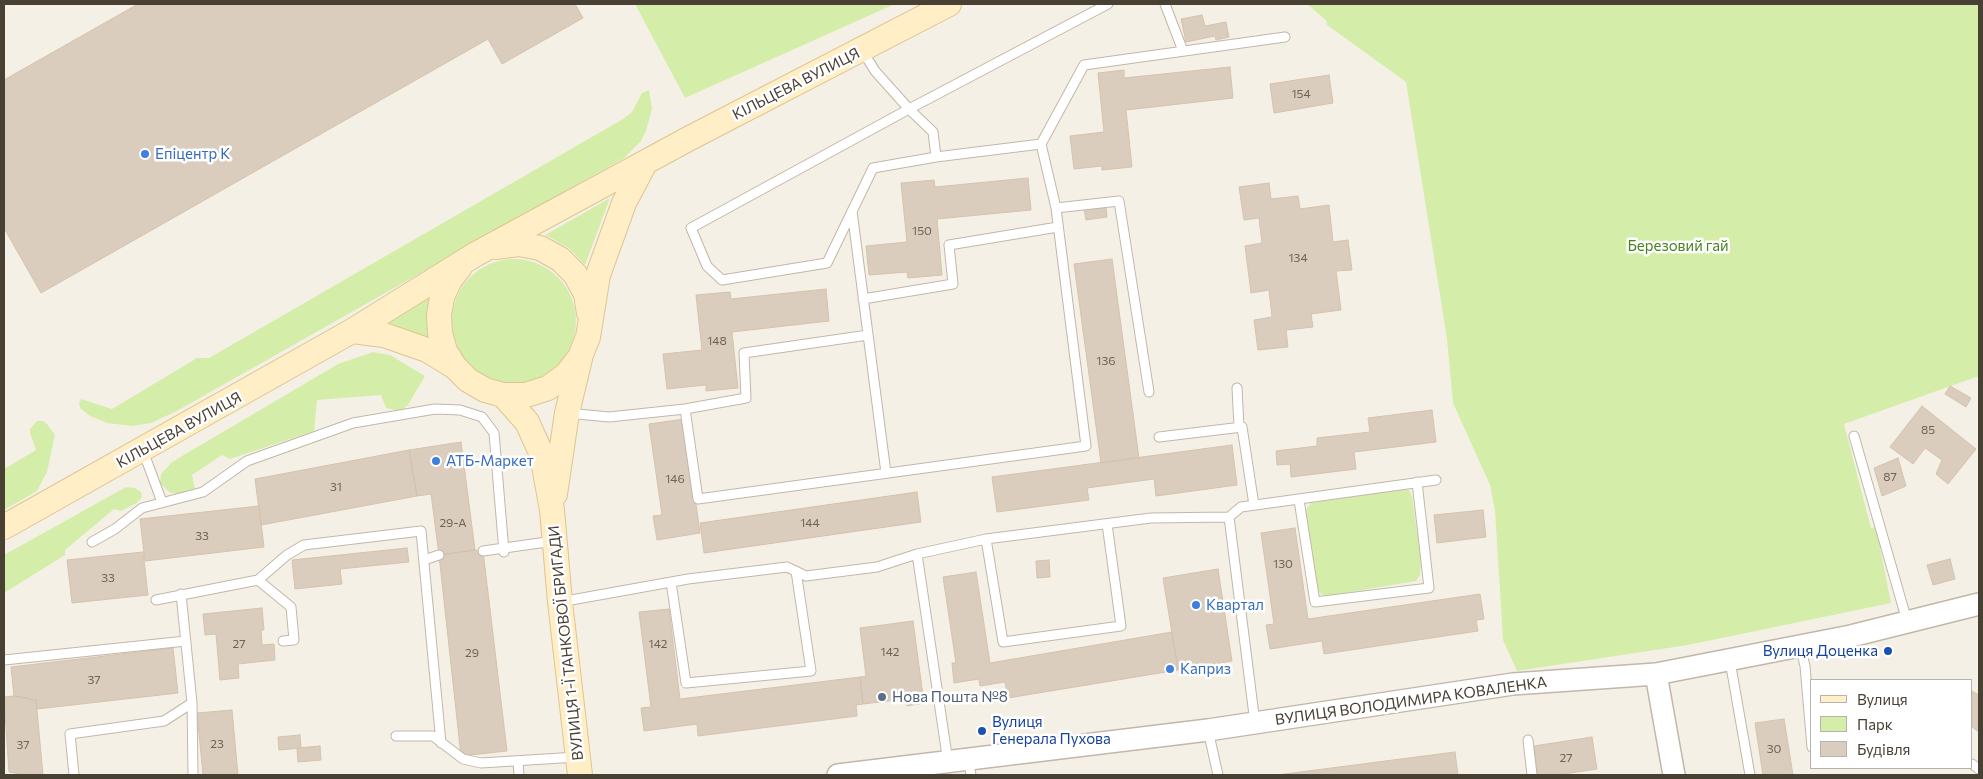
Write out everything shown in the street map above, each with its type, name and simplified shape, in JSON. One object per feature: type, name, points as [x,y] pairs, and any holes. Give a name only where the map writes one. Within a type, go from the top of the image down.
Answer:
[{"type":"main road","name":"КІЛЬЦЕВА ВУЛИЦЯ","points":[[4,527],[352,331],[476,254],[861,50],[921,14],[949,4]]},
{"type":"main road","name":"КІЛЬЦЕВА ВУЛИЦЯ","points":[[590,315],[586,294],[575,274],[560,259],[540,248],[519,244],[497,246],[476,254],[450,280],[442,297],[439,315],[440,333],[445,351],[455,367],[468,380],[485,390],[503,395],[526,395],[548,388],[566,375],[580,357],[588,337],[590,315],[598,275],[609,241],[624,203],[644,165]]},
{"type":"main road","name":"КІЛЬЦЕВА ВУЛИЦЯ","points":[[352,331],[384,335],[406,342],[427,350],[455,367]]},
{"type":"main road","name":"ВУЛИЦЯ 1-Ї ТАНКОВОЇ БРИГАДИ","points":[[552,510],[567,413],[580,357]]},
{"type":"main road","name":"ВУЛИЦЯ 1-Ї ТАНКОВОЇ БРИГАДИ","points":[[503,395],[527,422],[542,455],[552,510],[578,766]]},
{"type":"street","name":"ВУЛИЦЯ ВОЛОДИМИРА КОВАЛЕНКА","points":[[838,775],[962,765],[1513,684],[1656,674],[1800,646],[1979,604]]},
{"type":"street","points":[[1656,674],[1674,775]]},
{"type":"lane","points":[[1041,144],[936,157],[873,168],[827,263],[722,280],[707,266],[691,228],[909,109],[1108,4]]},
{"type":"lane","points":[[1165,4],[1183,51]]},
{"type":"lane","points":[[685,409],[698,499],[1086,446],[1056,208],[1041,144],[1084,65],[1285,37]]},
{"type":"lane","points":[[861,50],[875,71],[909,109],[933,132],[936,157]]},
{"type":"lane","points":[[1056,208],[1119,201],[1149,392]]},
{"type":"lane","points":[[852,211],[886,474]]},
{"type":"lane","points":[[863,299],[953,284],[949,245],[1058,227]]},
{"type":"lane","points":[[567,413],[609,417],[685,409],[746,398],[744,353],[868,335]]},
{"type":"lane","points":[[1237,388],[1239,427]]},
{"type":"lane","points":[[92,542],[115,529],[142,508],[203,492],[247,461],[353,423],[435,409],[460,410],[482,417],[494,433],[504,550]]},
{"type":"lane","points":[[1159,437],[1242,426],[1254,506]]},
{"type":"lane","points":[[1854,436],[1907,621]]},
{"type":"lane","points":[[143,449],[162,502]]},
{"type":"lane","points":[[560,602],[671,582],[787,567],[806,576],[876,567],[917,554],[986,539],[1151,518],[1229,517],[1241,507],[1436,480]]},
{"type":"lane","points":[[1299,500],[1315,602],[1429,588],[1417,482]]},
{"type":"lane","points":[[1229,517],[1255,723]]},
{"type":"lane","points":[[986,539],[1003,642],[1121,626],[1106,524]]},
{"type":"lane","points":[[156,600],[258,580],[286,555],[304,545],[421,531],[441,743]]},
{"type":"lane","points":[[483,551],[504,550],[554,541]]},
{"type":"lane","points":[[917,554],[962,765]]},
{"type":"lane","points":[[424,560],[439,555]]},
{"type":"lane","points":[[671,582],[686,683],[811,671],[796,571]]},
{"type":"lane","points":[[258,580],[291,607],[294,640],[283,641]]},
{"type":"lane","points":[[181,594],[192,703],[193,775]]},
{"type":"lane","points":[[4,660],[186,641]]},
{"type":"lane","points":[[1800,646],[1805,666],[1810,724]]},
{"type":"lane","points":[[1730,661],[1750,775]]},
{"type":"lane","points":[[74,775],[70,734],[164,721],[192,703]]},
{"type":"lane","points":[[1208,730],[1218,775]]},
{"type":"lane","points":[[396,736],[433,736],[463,760],[481,763],[518,762],[578,766]]},
{"type":"lane","points":[[1528,740],[1532,775]]},
{"type":"lane","points":[[518,762],[519,775]]},
{"type":"green space","points":[[635,4],[895,4],[685,98]]},
{"type":"green space","name":"Березовий гай","points":[[1307,4],[1979,4],[1979,376],[1844,424],[1871,528],[1876,527],[1891,603],[1688,645],[1517,671],[1503,640],[1495,511],[1490,485],[1453,403],[1447,339],[1406,82],[1327,25],[1326,20]]},
{"type":"green space","points":[[649,90],[652,109],[646,131],[641,141],[624,158],[175,412],[151,423],[132,426],[107,423],[90,416],[80,408],[79,402],[81,399],[112,409],[197,358],[209,358],[623,119],[632,112],[642,93]]},
{"type":"green space","points":[[610,198],[585,265],[569,248],[545,235]]},
{"type":"green space","points":[[514,259],[538,264],[549,269],[558,277],[566,286],[571,297],[576,321],[571,345],[566,356],[558,365],[549,373],[538,378],[514,383],[490,378],[479,373],[470,365],[462,356],[457,345],[452,321],[457,297],[462,286],[470,277],[479,269],[490,264]]},
{"type":"green space","points":[[431,296],[427,321],[428,342],[388,324]]},
{"type":"green space","points":[[373,352],[390,355],[425,376],[408,405],[401,411],[386,408],[381,395],[317,400],[314,431],[230,459],[222,455],[192,475],[195,489],[177,494],[169,492],[160,483],[161,474],[172,462],[338,364]]},
{"type":"green space","points":[[37,421],[43,421],[47,424],[55,435],[47,472],[37,491],[4,510],[4,469],[36,450],[30,429]]},
{"type":"green space","points":[[126,487],[135,488],[141,492],[142,497],[137,503],[121,511],[114,509],[65,550],[65,555],[4,593],[4,555]]},
{"type":"green space","points":[[1404,489],[1409,490],[1412,496],[1421,562],[1420,575],[1416,581],[1327,596],[1321,594],[1318,591],[1305,511],[1307,508],[1311,503]]},
{"type":"building","name":"Епіцентр К","points":[[138,4],[575,4],[583,18],[502,64],[488,39],[41,293],[4,228],[4,80]]},
{"type":"building","points":[[1202,15],[1205,26],[1226,22],[1229,37],[1216,40],[1215,36],[1186,42],[1181,19]]},
{"type":"building","points":[[1230,67],[1233,98],[1126,110],[1132,167],[1102,170],[1102,166],[1074,169],[1070,136],[1104,132],[1098,73],[1124,70],[1124,78]]},
{"type":"building","points":[[1329,75],[1333,103],[1274,113],[1270,84]]},
{"type":"building","points":[[1028,178],[1031,210],[937,219],[942,275],[908,278],[907,272],[869,275],[866,246],[907,242],[901,183],[934,180],[935,187]]},
{"type":"building","points":[[1269,183],[1271,199],[1298,196],[1300,209],[1329,205],[1333,242],[1348,240],[1352,270],[1336,271],[1341,310],[1311,314],[1313,327],[1286,330],[1288,347],[1258,350],[1254,320],[1272,317],[1269,290],[1251,293],[1245,246],[1262,243],[1259,218],[1244,220],[1239,187]]},
{"type":"building","points":[[1106,206],[1107,217],[1086,220],[1084,209]]},
{"type":"building","points":[[1112,259],[1139,458],[1101,463],[1074,264]]},
{"type":"building","points":[[826,289],[829,321],[732,332],[738,388],[706,391],[706,385],[667,389],[663,354],[702,350],[696,295],[730,292],[731,299]]},
{"type":"building","points":[[1950,386],[1971,398],[1966,407],[1945,394]]},
{"type":"building","points":[[1922,406],[1976,449],[1948,484],[1936,474],[1942,460],[1925,448],[1913,464],[1890,447]]},
{"type":"building","points":[[1432,410],[1436,442],[1354,452],[1356,469],[1291,477],[1290,464],[1277,465],[1276,451],[1317,446],[1317,438],[1370,432],[1368,418]]},
{"type":"building","points":[[684,419],[700,533],[657,540],[653,516],[662,515],[649,424]]},
{"type":"building","points":[[461,442],[475,550],[439,555],[431,494],[417,496],[409,450]]},
{"type":"building","points":[[1232,445],[1237,485],[1156,496],[1154,479],[1087,488],[1089,500],[997,512],[992,477]]},
{"type":"building","points":[[409,450],[417,496],[261,525],[255,479]]},
{"type":"building","points":[[1898,458],[1906,486],[1882,496],[1874,468]]},
{"type":"building","points":[[917,492],[921,522],[704,553],[700,523]]},
{"type":"building","points":[[259,506],[264,547],[145,561],[140,519]]},
{"type":"building","points":[[1483,510],[1486,537],[1437,543],[1434,515]]},
{"type":"building","points":[[1295,528],[1308,619],[1480,594],[1484,619],[1476,620],[1478,631],[1324,654],[1322,641],[1270,649],[1266,625],[1274,624],[1261,533]]},
{"type":"building","points":[[407,548],[409,562],[340,569],[342,584],[295,589],[292,560]]},
{"type":"building","points":[[475,550],[483,551],[507,751],[461,756],[439,555]]},
{"type":"building","points":[[143,552],[148,595],[72,603],[67,560]]},
{"type":"building","points":[[1950,559],[1955,579],[1933,585],[1927,565]]},
{"type":"building","points":[[1049,560],[1050,577],[1037,578],[1036,561]]},
{"type":"building","name":"Квартал","points":[[1218,569],[1232,661],[1178,670],[1163,578]]},
{"type":"building","points":[[976,572],[990,663],[1172,632],[1178,670],[1008,698],[1005,682],[980,686],[979,679],[954,683],[952,663],[956,663],[943,577]]},
{"type":"building","points":[[262,608],[264,630],[261,630],[262,645],[274,644],[275,660],[238,664],[239,678],[220,680],[216,634],[205,635],[203,614]]},
{"type":"building","points":[[669,609],[680,699],[860,677],[863,704],[856,705],[857,716],[698,736],[697,724],[644,731],[641,708],[651,707],[639,612]]},
{"type":"building","points":[[913,621],[924,703],[907,706],[906,699],[863,704],[860,677],[866,676],[860,628]]},
{"type":"building","points":[[173,648],[178,693],[37,709],[36,700],[14,696],[11,667]]},
{"type":"building","points":[[1973,692],[1979,695],[1979,732],[1973,728]]},
{"type":"building","points":[[14,696],[36,700],[43,775],[9,772],[4,697]]},
{"type":"building","points":[[232,710],[238,775],[203,775],[197,713]]},
{"type":"building","points":[[1784,719],[1793,775],[1763,775],[1755,723]]},
{"type":"building","points":[[300,735],[301,748],[279,750],[278,737]]},
{"type":"building","points":[[1592,737],[1597,769],[1557,775],[1538,775],[1534,746]]},
{"type":"building","points":[[320,746],[321,760],[298,762],[297,748]]},
{"type":"building","points":[[1455,752],[1458,775],[1277,775]]},
{"type":"place","name":"Епіцентр К","points":[[145,154]]},
{"type":"place","name":"АТБ-Маркет","points":[[436,461]]},
{"type":"place","name":"Квартал","points":[[1196,605]]},
{"type":"place","name":"Вулиця Доценка","points":[[1888,651]]},
{"type":"place","name":"Каприз","points":[[1170,669]]},
{"type":"place","name":"Нова Пошта №8","points":[[882,697]]},
{"type":"place","name":"Вулиця Генерала Пухова","points":[[982,731]]}]
